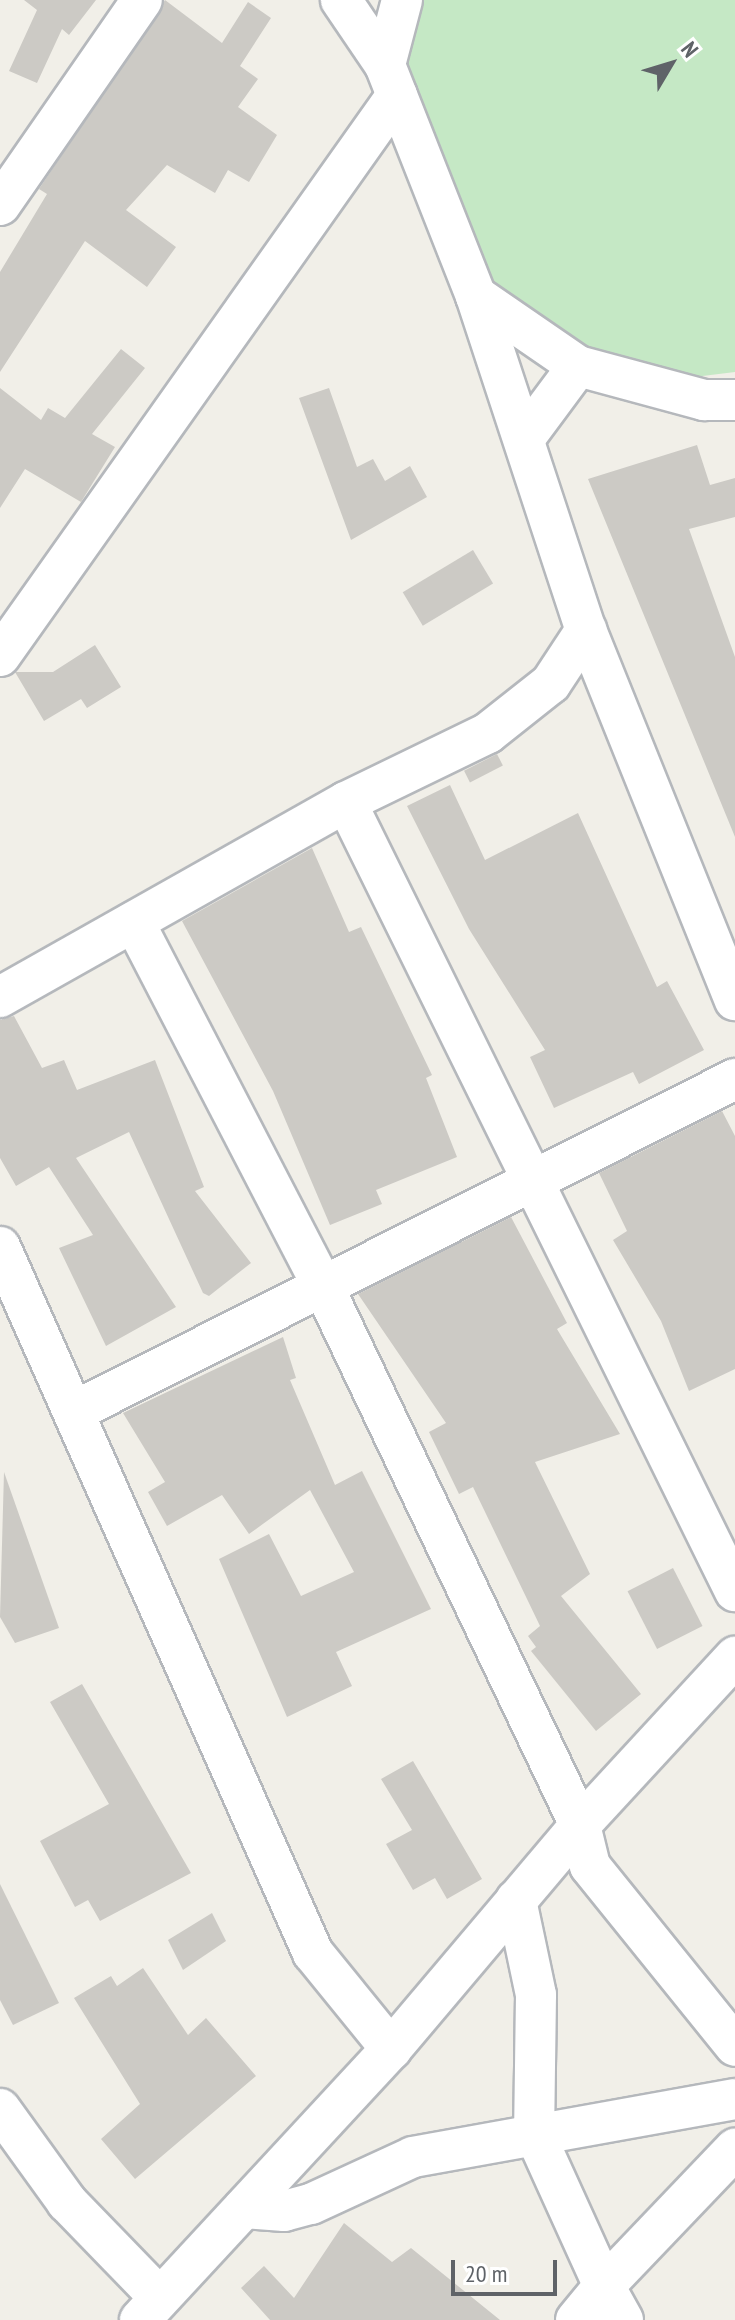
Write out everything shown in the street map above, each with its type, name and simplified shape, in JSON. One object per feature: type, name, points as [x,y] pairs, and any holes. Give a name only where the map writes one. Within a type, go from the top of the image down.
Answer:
[{"type":"street","points":[[0,205],[142,0]]},
{"type":"street","points":[[341,0],[391,80],[476,296],[526,436],[586,630],[735,1000]]},
{"type":"street","points":[[0,656],[391,80],[402,0]]},
{"type":"street","points":[[476,296],[578,366],[704,400],[735,400]]},
{"type":"street","points":[[526,436],[578,366]]},
{"type":"street","points":[[0,997],[346,802],[523,711],[586,630]]},
{"type":"street","points":[[346,802],[530,1182],[735,1591]]},
{"type":"street","points":[[134,922],[322,1284],[580,1825],[590,1866],[735,2046]]},
{"type":"street","points":[[77,1410],[322,1284],[735,1079]]},
{"type":"street","points":[[0,1247],[77,1410],[313,1953],[391,2049]]},
{"type":"street","points":[[0,2109],[149,2308],[391,2049],[580,1825],[735,1657]]},
{"type":"street","points":[[516,1900],[536,1995],[534,2132],[614,2303]]},
{"type":"street","points":[[244,2208],[284,2211],[413,2157],[534,2132],[735,2099]]},
{"type":"street","points":[[576,2320],[614,2303],[735,2149]]},
{"type":"green space","points":[[417,0],[735,0],[735,372],[670,380],[540,328],[485,281],[401,63]]},
{"type":"building","points":[[24,0],[96,0],[69,35],[62,29],[37,83],[9,71],[37,10]]},
{"type":"building","points":[[165,0],[222,43],[248,2],[271,18],[240,66],[258,79],[238,107],[277,135],[249,182],[228,170],[215,193],[167,165],[126,210],[176,247],[147,287],[85,241],[0,372],[0,272],[47,194],[39,189]]},
{"type":"building","points":[[121,349],[145,368],[92,434],[115,447],[81,502],[25,469],[0,508],[0,388],[41,420],[48,408],[65,418]]},
{"type":"building","points":[[329,388],[357,467],[373,459],[385,481],[410,466],[427,497],[351,540],[299,398]]},
{"type":"building","points":[[697,445],[710,485],[735,478],[735,517],[689,529],[735,657],[735,837],[588,479]]},
{"type":"building","points":[[473,550],[493,583],[423,626],[403,592]]},
{"type":"building","points":[[95,645],[121,687],[87,708],[81,699],[44,721],[15,672],[53,672]]},
{"type":"building","points":[[497,754],[503,766],[470,782],[464,771]]},
{"type":"building","points":[[450,785],[485,860],[578,813],[657,987],[667,981],[704,1050],[639,1084],[633,1072],[554,1108],[530,1057],[545,1050],[469,929],[407,806]]},
{"type":"building","points":[[312,848],[349,932],[361,927],[432,1075],[426,1078],[457,1157],[376,1190],[382,1204],[330,1225],[273,1091],[182,921]]},
{"type":"building","points":[[14,1016],[42,1068],[64,1060],[77,1090],[155,1060],[204,1187],[195,1191],[251,1263],[209,1296],[203,1293],[129,1132],[76,1158],[176,1307],[106,1346],[59,1248],[93,1235],[49,1167],[16,1186],[0,1158],[0,1020]]},
{"type":"building","points":[[722,1111],[735,1136],[735,1369],[689,1391],[661,1321],[613,1240],[627,1231],[599,1173]]},
{"type":"building","points":[[511,1217],[567,1323],[557,1329],[620,1434],[535,1462],[590,1574],[561,1596],[641,1694],[596,1731],[531,1651],[536,1647],[528,1636],[540,1626],[473,1487],[459,1494],[429,1432],[446,1423],[358,1294]]},
{"type":"building","points":[[283,1337],[296,1378],[290,1380],[335,1485],[362,1471],[431,1609],[336,1652],[352,1686],[287,1717],[219,1559],[269,1534],[301,1596],[354,1572],[310,1490],[249,1534],[222,1495],[167,1526],[148,1492],[165,1482],[123,1413]]},
{"type":"building","points":[[4,1472],[59,1628],[15,1643],[0,1617]]},
{"type":"building","points":[[673,1568],[703,1626],[657,1649],[628,1591]]},
{"type":"building","points":[[82,1684],[191,1873],[100,1921],[88,1900],[75,1907],[40,1841],[109,1804],[50,1702]]},
{"type":"building","points":[[413,1761],[482,1879],[447,1899],[435,1878],[413,1890],[386,1844],[412,1830],[381,1779]]},
{"type":"building","points":[[0,1884],[59,2003],[13,2025],[0,2000]]},
{"type":"building","points":[[212,1913],[226,1941],[183,1970],[168,1940]]},
{"type":"building","points":[[143,1968],[188,2035],[206,2018],[256,2076],[135,2179],[101,2139],[140,2104],[74,1998],[111,1976],[117,1986]]},
{"type":"building","points":[[344,2223],[392,2262],[411,2248],[500,2320],[270,2320],[241,2288],[264,2266],[294,2298]]}]
